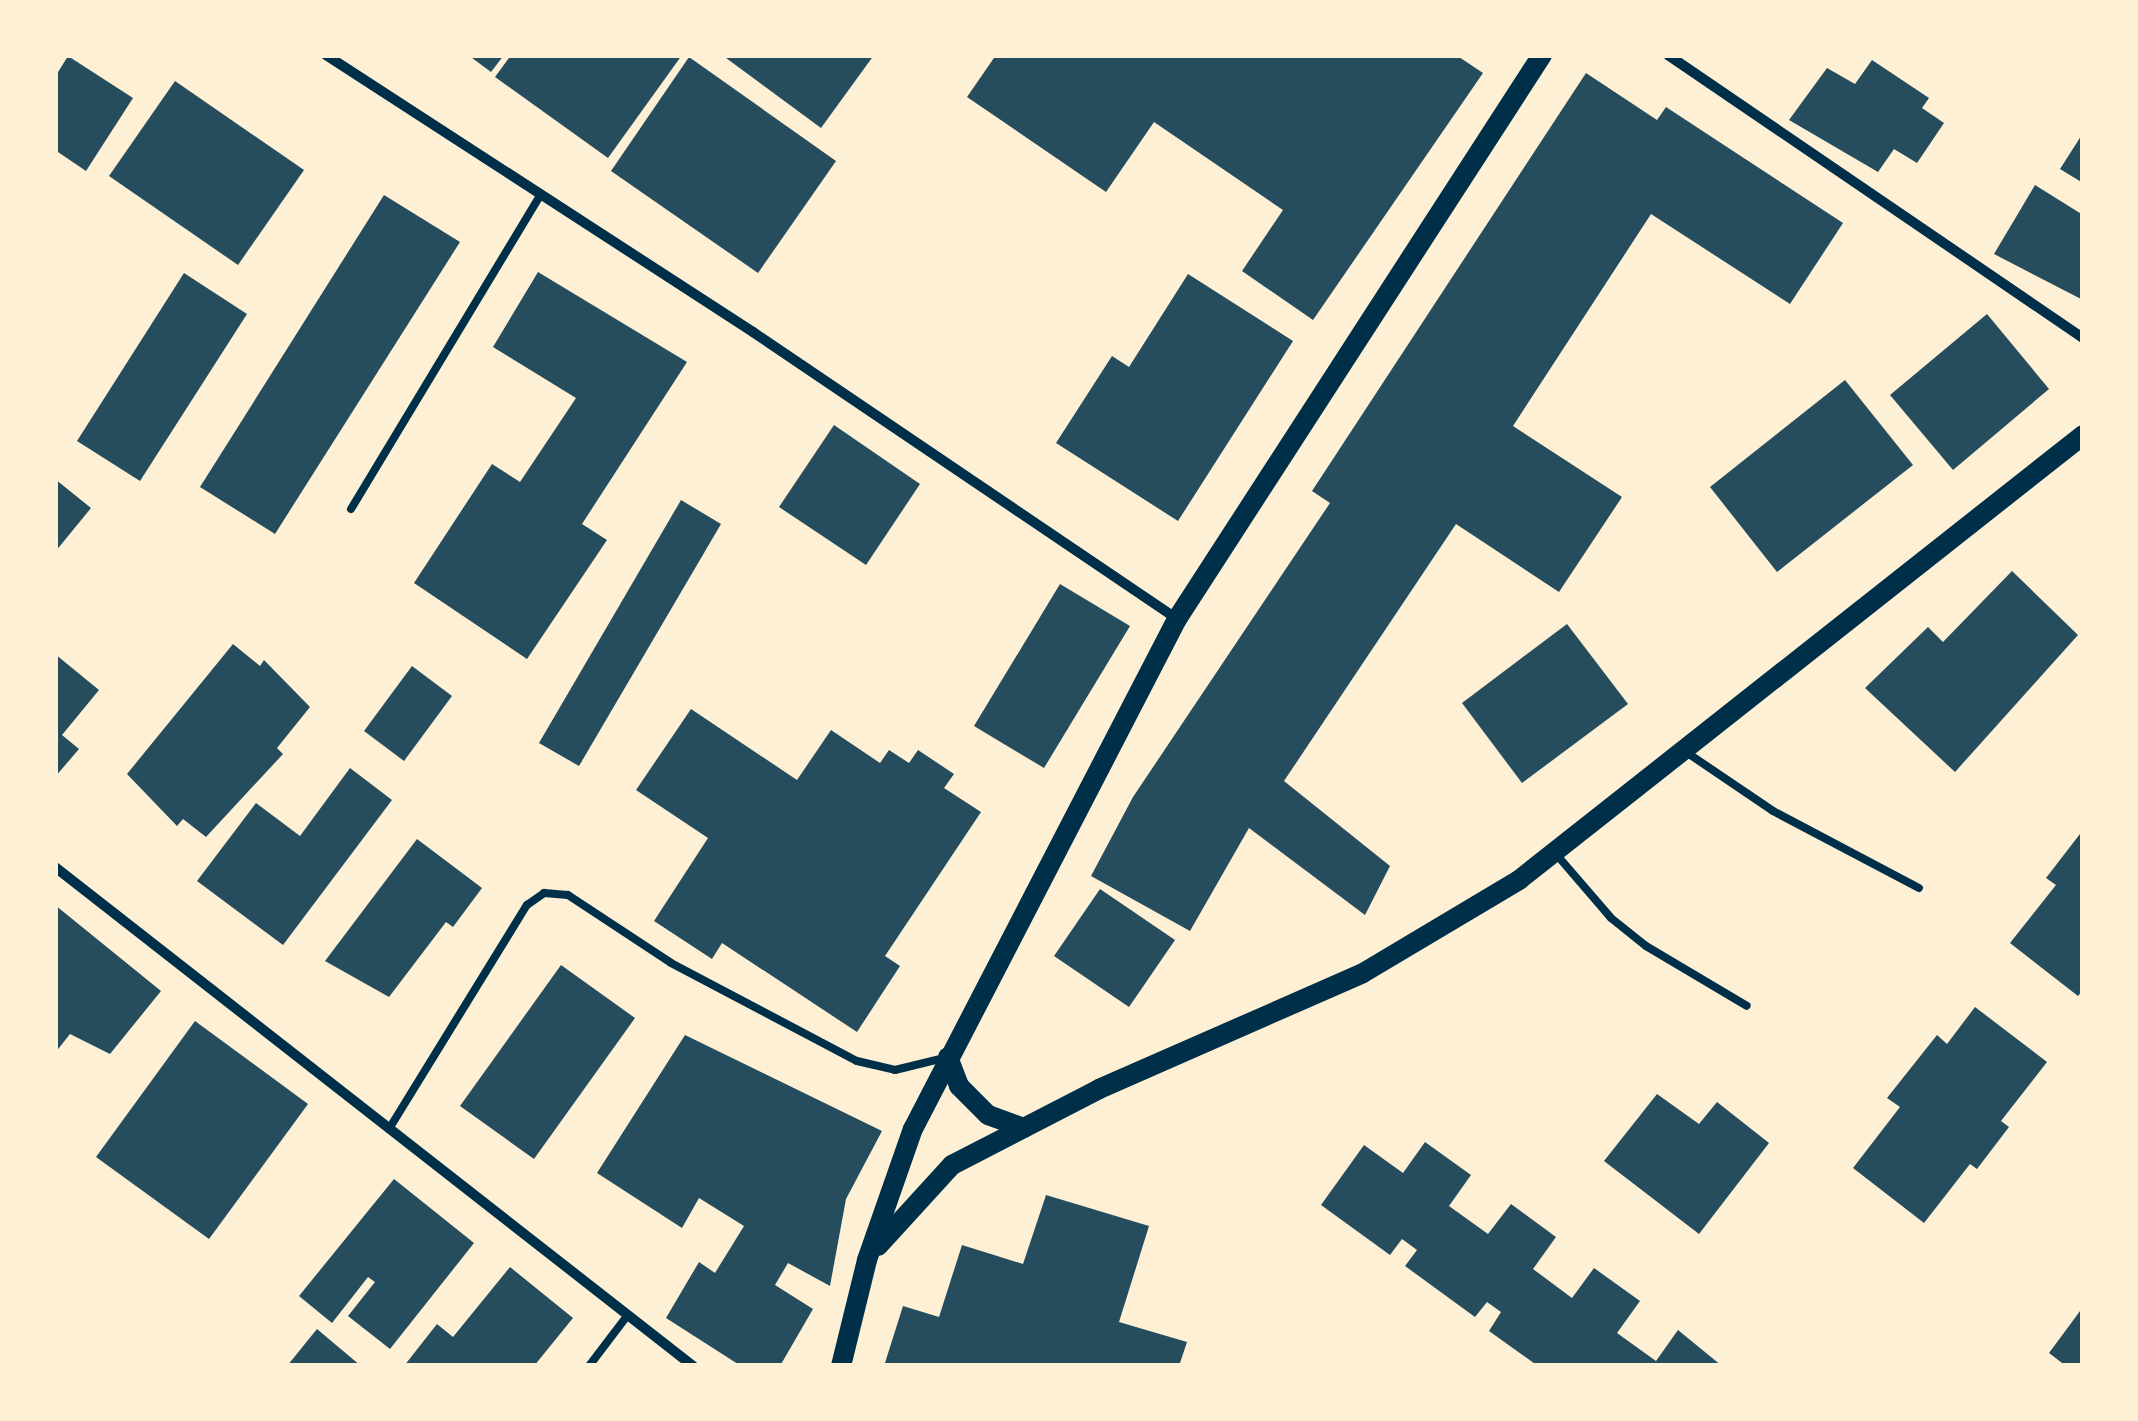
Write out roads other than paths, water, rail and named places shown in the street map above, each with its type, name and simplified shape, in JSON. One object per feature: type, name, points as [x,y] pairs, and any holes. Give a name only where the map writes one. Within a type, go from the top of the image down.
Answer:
[{"type":"main road","points":[[841,1366],[868,1260],[913,1129],[1177,618],[1542,55]]},
{"type":"main road","points":[[868,1260],[952,1165],[1024,1128],[1363,973],[1555,852],[2083,435]]},
{"type":"main road","points":[[948,1057],[959,1086],[988,1115],[1024,1128]]},
{"type":"street","points":[[1668,55],[2083,338]]},
{"type":"street","points":[[332,57],[1177,618]]},
{"type":"street","points":[[55,867],[693,1366]]},
{"type":"lane","points":[[352,510],[541,194]]},
{"type":"lane","points":[[1685,751],[1772,811],[1919,888]]},
{"type":"lane","points":[[1555,852],[1611,918],[1646,946],[1747,1006]]},
{"type":"lane","points":[[388,1131],[527,905],[544,893],[568,895],[671,963],[858,1060],[895,1070],[948,1057]]},
{"type":"lane","points":[[589,1366],[627,1316]]}]
